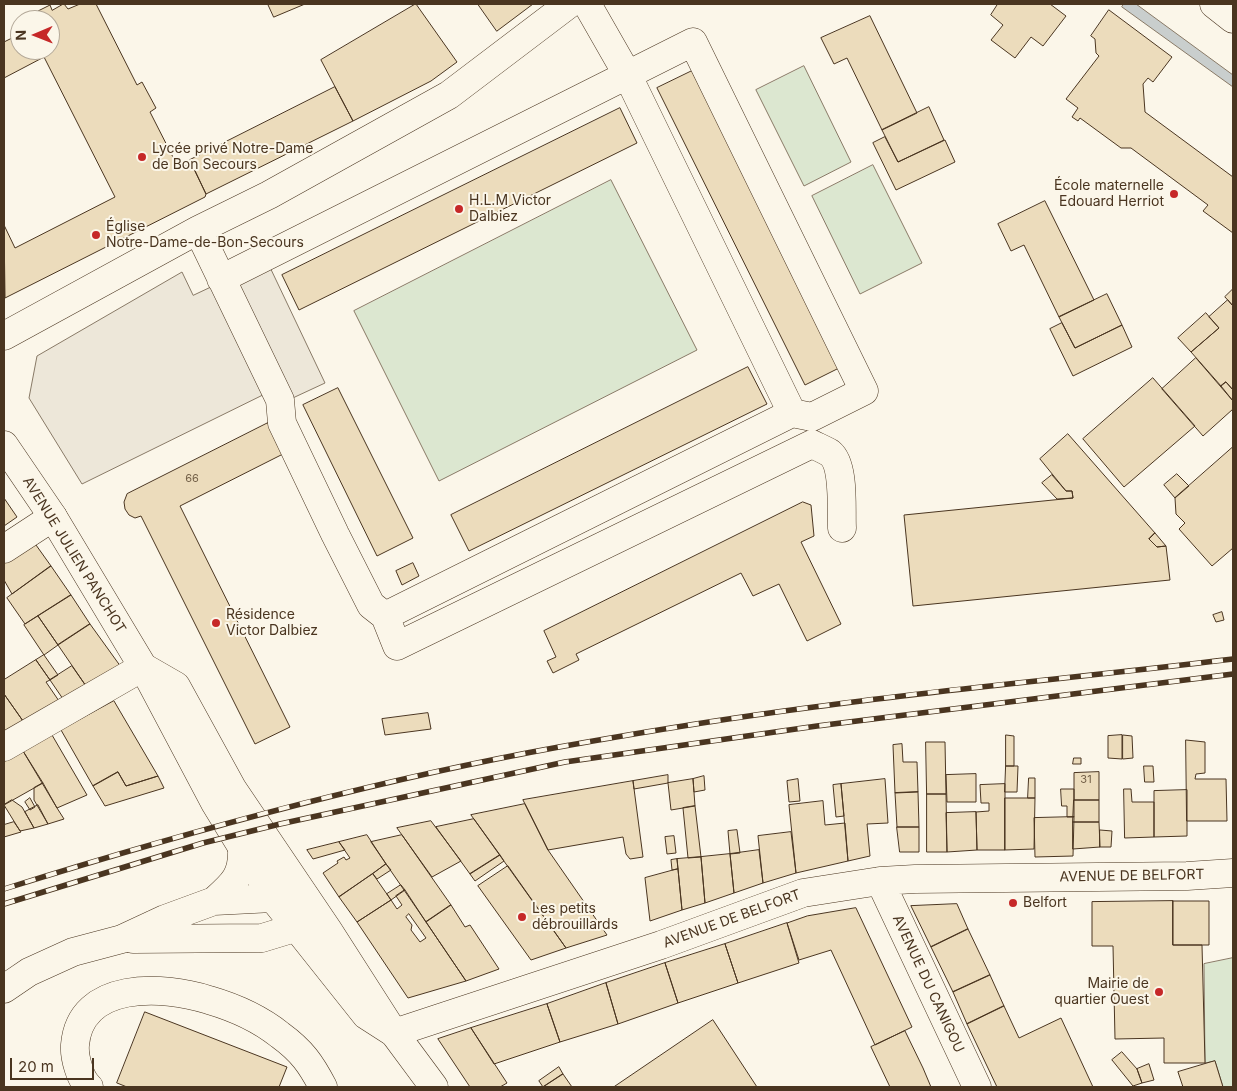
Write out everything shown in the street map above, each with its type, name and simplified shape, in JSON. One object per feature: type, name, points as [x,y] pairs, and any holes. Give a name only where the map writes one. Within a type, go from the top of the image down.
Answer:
[{"type":"street","points":[[4,336],[198,230],[269,195],[450,95],[569,4]]},
{"type":"street","points":[[587,4],[627,74],[802,415],[812,444],[830,454],[837,462],[840,476],[842,528]]},
{"type":"street","points":[[1214,4],[1233,19]]},
{"type":"street","points":[[221,279],[693,42],[864,391],[802,415],[385,616]]},
{"type":"street","points":[[198,230],[280,400],[282,423],[335,534],[371,605],[385,616],[397,646],[812,444]]},
{"type":"street","name":"AVENUE JULIEN PANCHOT","points":[[4,445],[53,517],[143,667],[215,803],[242,848],[284,899],[298,927],[366,1015],[394,1033]]},
{"type":"street","points":[[4,549],[53,517]]},
{"type":"street","points":[[4,747],[143,667]]},
{"type":"street","name":"AVENUE JULIEN PANCHOT","points":[[143,667],[176,686],[232,788],[328,930],[394,1033],[434,1087]]},
{"type":"street","points":[[214,901],[233,884],[241,869],[242,848]]},
{"type":"street","name":"AVENUE JULIEN PANCHOT","points":[[276,852],[284,899],[328,930]]},
{"type":"street","name":"AVENUE DE BELFORT","points":[[394,1033],[661,945],[803,892],[880,881],[1187,876],[1233,873]]},
{"type":"street","name":"AVENUE DU CANIGOU","points":[[880,881],[977,1087]]},
{"type":"street","points":[[4,989],[29,972],[73,952],[122,939],[165,919],[214,901],[284,899]]},
{"type":"street","points":[[122,939],[262,938],[298,927]]},
{"type":"street","points":[[89,1087],[84,1083],[75,1050],[76,1035],[81,1022],[93,1006],[108,996],[139,991],[167,992],[208,999],[249,1016],[280,1034],[308,1060],[323,1087]]},
{"type":"green space","points":[[804,66],[851,162],[804,186],[756,90]]},
{"type":"green space","points":[[873,165],[922,263],[860,294],[812,196]]},
{"type":"green space","points":[[611,180],[697,350],[439,481],[354,311]]},
{"type":"green space","points":[[1233,958],[1233,1087],[1223,1087],[1215,1061],[1205,1063],[1204,964]]},
{"type":"shaded area","points":[[1124,4],[1136,4],[1233,75],[1233,87],[1122,7]]},
{"type":"shaded area","points":[[267,261],[325,383],[282,403],[275,389],[82,484],[29,398],[37,356],[182,272],[193,295]]},
{"type":"building","points":[[64,4],[68,9],[80,4],[96,4],[137,85],[142,82],[156,108],[150,112],[179,169],[191,163],[206,194],[205,197],[5,298],[4,225],[15,248],[115,197],[46,60],[60,60],[60,10],[52,10]]},
{"type":"building","points":[[268,4],[305,4],[274,17]]},
{"type":"building","points":[[416,4],[457,62],[431,81],[353,121],[321,60]]},
{"type":"building","points":[[478,4],[533,4],[497,31]]},
{"type":"building","points":[[998,4],[1050,4],[1066,16],[1043,46],[1031,37],[1015,58],[991,40],[1003,25],[991,15]]},
{"type":"building","points":[[50,5],[52,10],[40,10]]},
{"type":"building","points":[[1109,10],[1172,57],[1153,82],[1148,78],[1143,84],[1145,112],[1233,177],[1233,233],[1203,211],[1208,205],[1131,148],[1121,148],[1080,118],[1078,121],[1072,117],[1078,108],[1066,99],[1099,56],[1096,53],[1095,39],[1091,36]]},
{"type":"building","points":[[870,16],[917,113],[882,130],[847,58],[834,64],[821,38]]},
{"type":"building","points":[[10,39],[10,60],[38,60],[4,78],[4,42]]},
{"type":"building","points":[[692,71],[839,368],[805,385],[657,88]]},
{"type":"building","points":[[335,87],[353,121],[206,194],[190,160]]},
{"type":"building","points":[[929,107],[944,140],[898,162],[882,130]]},
{"type":"building","name":"H.L.M Victor Dalbiez","points":[[620,108],[637,143],[299,310],[282,275]]},
{"type":"building","points":[[885,137],[898,162],[945,140],[955,162],[896,190],[873,143]]},
{"type":"building","points":[[1045,201],[1094,300],[1059,317],[1024,245],[1011,251],[998,224]]},
{"type":"building","points":[[1233,289],[1233,306],[1225,297]]},
{"type":"building","points":[[1107,294],[1122,325],[1075,348],[1059,317]]},
{"type":"building","points":[[1228,300],[1233,306],[1233,390],[1226,382],[1221,386],[1191,352],[1219,328],[1209,317]]},
{"type":"building","points":[[1206,313],[1219,328],[1191,352],[1178,338]]},
{"type":"building","points":[[1062,323],[1075,348],[1122,325],[1132,347],[1073,376],[1050,329]]},
{"type":"building","points":[[1196,358],[1233,401],[1233,409],[1203,436],[1162,389]]},
{"type":"building","points":[[748,367],[767,404],[469,551],[451,515]]},
{"type":"building","points":[[1153,378],[1195,426],[1124,487],[1083,439]]},
{"type":"building","points":[[1226,382],[1233,390],[1233,401],[1221,386]]},
{"type":"building","points":[[338,388],[413,538],[377,556],[303,405]]},
{"type":"building","name":"Résidence Victor Dalbiez","points":[[268,423],[283,454],[180,506],[290,727],[255,744],[141,516],[135,518],[129,515],[125,509],[124,502],[127,494]]},
{"type":"building","points":[[1068,434],[1155,533],[1149,539],[1157,547],[1166,546],[1170,580],[913,606],[904,515],[1073,498],[1072,491],[1066,491],[1040,459]]},
{"type":"building","points":[[1233,447],[1233,548],[1212,566],[1179,529],[1185,523],[1176,514],[1175,498]]},
{"type":"building","points":[[1177,474],[1189,486],[1175,498],[1164,485]]},
{"type":"building","points":[[1052,475],[1066,491],[1072,491],[1073,498],[1057,499],[1042,483]]},
{"type":"building","points":[[4,498],[17,517],[4,526]]},
{"type":"building","points":[[803,502],[811,505],[814,536],[801,542],[841,624],[807,641],[779,584],[753,596],[741,573],[576,654],[579,660],[553,673],[547,661],[556,657],[544,631]]},
{"type":"building","points":[[1155,533],[1166,546],[1157,547],[1149,539]]},
{"type":"building","points":[[31,538],[51,566],[12,594],[4,580],[4,556]]},
{"type":"building","points":[[413,563],[419,576],[402,585],[396,571]]},
{"type":"building","points":[[51,566],[71,595],[25,624],[7,598]]},
{"type":"building","points":[[71,595],[90,624],[58,645],[38,616]]},
{"type":"building","points":[[1222,612],[1224,620],[1216,622],[1213,615]]},
{"type":"building","points":[[38,616],[58,645],[44,655],[24,625]]},
{"type":"building","points":[[90,624],[121,667],[86,686],[58,645]]},
{"type":"building","points":[[44,655],[58,675],[50,680],[36,660]]},
{"type":"building","points":[[36,660],[50,680],[46,682],[59,701],[23,721],[4,694],[4,680]]},
{"type":"building","points":[[72,666],[86,686],[63,699],[50,680]]},
{"type":"building","points":[[4,694],[23,721],[4,732]]},
{"type":"building","points":[[114,701],[158,776],[126,786],[118,772],[93,786],[61,730]]},
{"type":"building","points":[[428,713],[431,729],[385,735],[382,719]]},
{"type":"building","points":[[52,735],[87,795],[57,808],[23,751]]},
{"type":"building","points":[[1006,735],[1014,736],[1014,766],[1006,766]]},
{"type":"building","points":[[1122,735],[1122,759],[1108,758],[1108,736]]},
{"type":"building","points":[[1123,735],[1132,736],[1133,758],[1123,759]]},
{"type":"building","points":[[1186,740],[1205,742],[1205,773],[1196,774],[1195,779],[1226,779],[1227,821],[1187,821]]},
{"type":"building","points":[[926,742],[945,742],[946,794],[927,794]]},
{"type":"building","points":[[902,744],[903,762],[917,762],[918,792],[895,793],[893,745]]},
{"type":"building","points":[[23,751],[43,783],[4,805],[4,762]]},
{"type":"building","points":[[1074,758],[1081,758],[1081,764],[1073,764]]},
{"type":"building","points":[[1006,766],[1018,766],[1017,792],[1005,792]]},
{"type":"building","points":[[1144,766],[1153,766],[1154,782],[1145,782]]},
{"type":"building","points":[[118,772],[126,786],[158,776],[164,788],[105,806],[93,786]]},
{"type":"building","points":[[1099,772],[1099,800],[1074,800],[1074,773]]},
{"type":"building","points":[[976,774],[976,802],[947,802],[946,775]]},
{"type":"building","points":[[668,775],[668,783],[634,789],[633,781]]},
{"type":"building","points":[[704,776],[705,790],[694,792],[693,779]]},
{"type":"building","points":[[1029,778],[1035,778],[1035,798],[1028,798]]},
{"type":"building","points":[[693,779],[695,806],[671,810],[668,783]]},
{"type":"building","points":[[798,779],[800,801],[789,802],[787,781]]},
{"type":"building","points":[[885,779],[888,823],[867,824],[870,856],[848,861],[841,784]]},
{"type":"building","points":[[633,781],[643,857],[630,859],[626,854],[623,837],[548,850],[523,800]]},
{"type":"building","points":[[43,783],[64,819],[48,824],[34,800],[34,788]]},
{"type":"building","points":[[841,784],[844,816],[836,817],[833,785]]},
{"type":"building","points":[[1005,784],[1005,850],[977,850],[976,812],[989,811],[989,803],[981,803],[980,785]]},
{"type":"building","points":[[1061,789],[1074,789],[1074,817],[1067,817],[1067,806],[1062,806]]},
{"type":"building","points":[[1124,789],[1131,789],[1132,802],[1154,802],[1154,837],[1125,838]]},
{"type":"building","points":[[1187,790],[1187,836],[1154,837],[1154,791]]},
{"type":"building","points":[[918,792],[919,827],[897,827],[895,793]]},
{"type":"building","points":[[927,794],[946,794],[947,852],[927,852]]},
{"type":"building","points":[[30,798],[35,807],[30,810],[25,802]]},
{"type":"building","points":[[1005,798],[1035,798],[1034,849],[1005,850]]},
{"type":"building","points":[[12,800],[22,807],[34,828],[20,831],[4,805]]},
{"type":"building","points":[[1074,800],[1099,800],[1099,822],[1073,822]]},
{"type":"building","points":[[823,801],[825,825],[845,823],[848,861],[796,873],[789,805]]},
{"type":"building","points":[[525,804],[548,850],[607,935],[566,948],[471,815]]},
{"type":"building","points":[[38,805],[48,824],[34,828],[25,812]]},
{"type":"building","points":[[695,806],[701,857],[688,858],[683,808]]},
{"type":"building","points":[[976,812],[977,850],[947,852],[946,813]]},
{"type":"building","points":[[1074,817],[1073,856],[1035,857],[1034,818]]},
{"type":"building","points":[[474,819],[500,855],[470,874],[436,827]]},
{"type":"building","points":[[431,821],[461,861],[432,877],[397,828]]},
{"type":"building","points":[[14,822],[21,832],[4,837],[4,825]]},
{"type":"building","points":[[1073,822],[1099,822],[1100,847],[1073,849]]},
{"type":"building","points":[[897,827],[919,827],[919,852],[900,852]]},
{"type":"building","points":[[737,830],[740,853],[730,854],[728,831]]},
{"type":"building","points":[[1100,830],[1112,831],[1111,847],[1100,847]]},
{"type":"building","points":[[791,832],[796,873],[763,883],[758,836]]},
{"type":"building","points":[[367,835],[386,864],[339,897],[323,873],[344,857],[346,860],[350,858],[339,842]]},
{"type":"building","points":[[402,835],[451,905],[426,922],[371,842]]},
{"type":"building","points":[[674,836],[676,853],[667,854],[665,837]]},
{"type":"building","points":[[339,842],[345,850],[313,859],[307,850]]},
{"type":"building","points":[[759,850],[763,883],[734,893],[730,854]]},
{"type":"building","points":[[730,854],[734,893],[705,903],[701,857]]},
{"type":"building","points":[[500,855],[504,861],[475,881],[470,874]]},
{"type":"building","points":[[701,857],[705,903],[682,910],[677,859]]},
{"type":"building","points":[[677,859],[678,869],[672,870],[671,860]]},
{"type":"building","points":[[386,864],[391,870],[377,879],[373,874]]},
{"type":"building","name":"Les petits débrouillards","points":[[508,866],[566,948],[531,960],[478,886]]},
{"type":"building","points":[[678,869],[682,910],[650,921],[645,878]]},
{"type":"building","points":[[373,874],[391,900],[357,922],[339,897]]},
{"type":"building","points":[[401,885],[405,890],[391,900],[387,894]]},
{"type":"building","points":[[405,890],[466,981],[408,998],[357,922],[391,900],[397,909],[402,905],[396,896]],"holes":[[[409,914],[426,938],[420,942],[411,930],[412,925],[406,917]]]},
{"type":"building","name":"Mairie de quartier Ouest","points":[[1173,901],[1173,945],[1202,945],[1205,1063],[1164,1063],[1164,1038],[1115,1039],[1113,946],[1092,946],[1092,902]]},
{"type":"building","points":[[1173,901],[1209,901],[1209,945],[1173,945]]},
{"type":"building","points":[[957,904],[968,929],[931,947],[911,906]]},
{"type":"building","points":[[451,905],[465,927],[470,925],[499,969],[466,981],[426,922]]},
{"type":"building","points":[[856,908],[912,1027],[875,1045],[831,950],[799,960],[787,923],[807,916]]},
{"type":"building","points":[[787,923],[799,963],[738,983],[725,944]]},
{"type":"building","points":[[968,929],[990,975],[953,992],[931,947]]},
{"type":"building","points":[[725,944],[738,983],[678,1003],[665,963]]},
{"type":"building","points":[[665,963],[678,1003],[618,1024],[606,983]]},
{"type":"building","points":[[990,975],[1004,1006],[967,1024],[953,992]]},
{"type":"building","points":[[606,983],[618,1024],[560,1042],[547,1004]]},
{"type":"building","points":[[547,1004],[560,1042],[494,1064],[471,1028]]},
{"type":"building","points":[[1004,1006],[1019,1038],[1061,1018],[1093,1087],[997,1087],[967,1024]]},
{"type":"building","points":[[145,1012],[287,1067],[279,1087],[127,1087],[117,1083]]},
{"type":"building","points":[[713,1020],[757,1087],[614,1087]]},
{"type":"building","points":[[471,1028],[507,1083],[500,1087],[470,1087],[438,1039]]},
{"type":"building","points":[[905,1031],[931,1087],[890,1087],[871,1047]]},
{"type":"building","points":[[1122,1052],[1137,1069],[1142,1083],[1133,1086],[1112,1060]]},
{"type":"building","points":[[1215,1061],[1223,1087],[1183,1087],[1178,1072]]},
{"type":"building","points":[[1149,1064],[1154,1080],[1142,1083],[1137,1069]]},
{"type":"building","points":[[559,1067],[563,1074],[543,1087],[539,1081]]},
{"type":"building","points":[[563,1074],[572,1087],[543,1087]]},
{"type":"railway","points":[[4,889],[279,809],[419,776],[559,747],[782,711],[866,700],[1233,659]]},
{"type":"railway","points":[[4,904],[203,843],[280,824],[565,762],[817,726],[1233,674]]},
{"type":"place","name":"Lycée privé Notre-Dame de Bon Secours","points":[[142,157]]},
{"type":"place","name":"École maternelle Edouard Herriot","points":[[1174,194]]},
{"type":"place","name":"H.L.M Victor Dalbiez","points":[[459,209]]},
{"type":"place","name":"Église Notre-Dame-de-Bon-Secours","points":[[96,235]]},
{"type":"place","name":"Résidence Victor Dalbiez","points":[[216,623]]},
{"type":"place","name":"Belfort","points":[[1013,903]]},
{"type":"place","name":"Les petits débrouillards","points":[[522,917]]},
{"type":"place","name":"Mairie de quartier Ouest","points":[[1159,992]]}]
